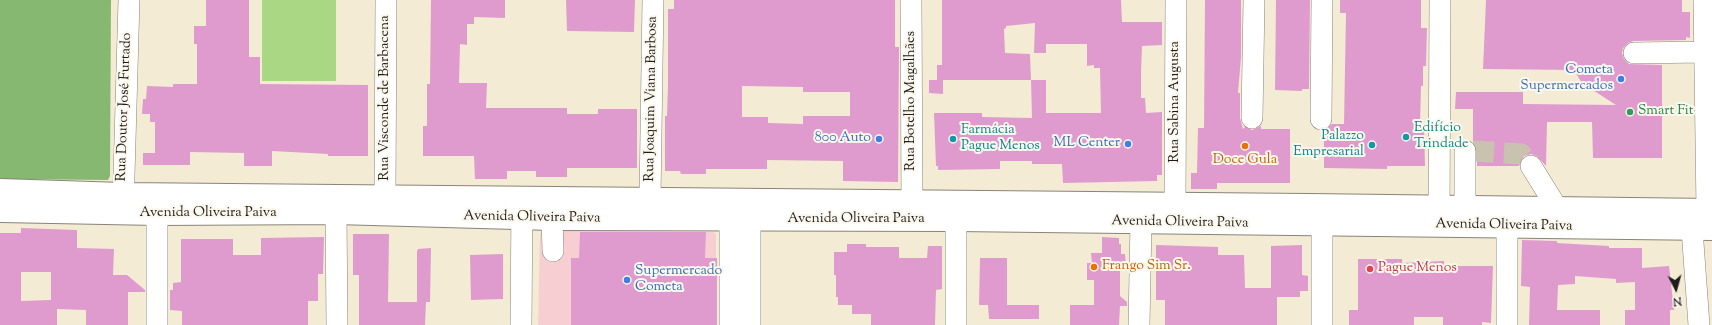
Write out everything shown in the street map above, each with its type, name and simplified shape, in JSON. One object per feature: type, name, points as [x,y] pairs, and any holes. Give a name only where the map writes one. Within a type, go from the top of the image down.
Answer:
[{"type":"main road","name":"Avenida Oliveira Paiva","points":[[0,190],[123,204],[157,214],[336,213],[522,208],[650,198],[1175,203],[1439,216],[1507,226],[1706,220]]},
{"type":"main road","name":"Avenida Oliveira Paiva","points":[[0,211],[123,204],[385,195],[522,208],[552,219],[956,220],[1322,224],[1439,216],[1465,207],[1557,208],[1706,220]]},
{"type":"street","name":"Rua Doutor José Furtado","points":[[123,204],[128,0]]},
{"type":"street","name":"Rua Visconde de Barbacena","points":[[385,195],[386,0]]},
{"type":"street","name":"Rua Joaquim Viana Barbosa","points":[[650,198],[654,0]]},
{"type":"street","name":"Rua Botelho Magalhães","points":[[911,0],[912,201]]},
{"type":"street","name":"Rua Sabina Augusta","points":[[1175,203],[1176,0]]},
{"type":"street","points":[[1252,118],[1254,0]]},
{"type":"street","points":[[1321,119],[1322,0]]},
{"type":"street","points":[[1439,216],[1440,0]]},
{"type":"street","points":[[1699,325],[1706,220],[1704,0]]},
{"type":"street","points":[[1634,53],[1704,52]]},
{"type":"street","points":[[1439,151],[1469,151],[1465,207]]},
{"type":"street","points":[[1530,166],[1557,208]]},
{"type":"street","points":[[522,208],[522,325]]},
{"type":"street","points":[[336,213],[337,325]]},
{"type":"street","points":[[156,325],[157,214]]},
{"type":"street","points":[[552,219],[553,251]]},
{"type":"street","points":[[730,325],[740,220]]},
{"type":"street","points":[[740,220],[750,325]]},
{"type":"street","points":[[956,220],[956,325]]},
{"type":"street","points":[[1139,325],[1141,222]]},
{"type":"street","points":[[1322,224],[1322,325]]},
{"type":"street","points":[[1507,226],[1507,325]]},
{"type":"shaded area","name":"Supermercado Cometa","points":[[543,230],[713,232],[716,234],[716,325],[538,325],[540,234]]},
{"type":"green space","points":[[0,0],[111,0],[110,176],[108,180],[0,179]]},
{"type":"green space","points":[[262,0],[336,0],[336,81],[262,81]]},
{"type":"building","points":[[206,0],[249,0],[249,57],[260,57],[260,84],[368,85],[368,156],[328,156],[328,154],[272,151],[272,166],[244,166],[244,153],[190,152],[190,165],[143,165],[143,153],[155,153],[155,122],[150,122],[150,114],[142,114],[143,99],[146,99],[147,86],[173,87],[173,84],[197,84],[197,44],[194,44],[194,26],[206,26]]},
{"type":"building","points":[[431,0],[505,0],[505,18],[474,17],[474,24],[467,24],[467,45],[460,44],[459,83],[487,83],[486,108],[567,108],[567,114],[598,114],[598,109],[637,109],[637,168],[567,168],[567,177],[536,177],[536,171],[507,171],[507,179],[475,179],[474,156],[423,156],[423,126],[427,126],[427,84],[430,84]]},
{"type":"building","points":[[566,0],[635,0],[634,32],[567,31]]},
{"type":"building","points":[[674,0],[895,0],[895,47],[899,47],[898,182],[843,181],[843,161],[767,160],[767,169],[706,169],[706,174],[681,174],[680,171],[665,171],[665,116],[667,116],[668,85],[668,9],[674,9]],"holes":[[[742,86],[803,87],[803,92],[850,92],[850,116],[803,116],[803,124],[768,123],[768,117],[742,117]]]},
{"type":"building","points":[[942,0],[1121,0],[1122,22],[1162,22],[1162,45],[1142,46],[1141,98],[1145,98],[1146,113],[1162,112],[1162,175],[1157,175],[1157,181],[1063,183],[1062,164],[1032,164],[1032,161],[1000,161],[1000,169],[938,170],[938,166],[936,166],[934,113],[982,113],[982,117],[1032,118],[1031,80],[943,80],[943,94],[929,93],[929,80],[937,80],[937,65],[942,65]],"holes":[[[1035,23],[1034,53],[1046,53],[1046,44],[1087,44],[1087,66],[1094,65],[1094,68],[1100,68],[1101,113],[1046,113],[1046,80],[1031,80],[1030,54],[1005,53],[1004,29],[1006,26]]]},
{"type":"building","points":[[1205,0],[1241,0],[1241,57],[1238,93],[1240,93],[1240,118],[1243,129],[1245,127],[1252,130],[1261,126],[1261,129],[1290,129],[1290,183],[1217,183],[1217,189],[1191,189],[1191,173],[1197,173],[1198,128],[1204,128]]},
{"type":"building","points":[[1276,0],[1310,0],[1309,89],[1302,89],[1302,91],[1275,90]]},
{"type":"building","points":[[1340,0],[1421,0],[1421,28],[1427,28],[1426,66],[1423,66],[1423,86],[1421,86],[1420,125],[1424,125],[1425,166],[1387,166],[1387,169],[1324,168],[1324,130],[1332,124],[1344,124],[1346,13],[1340,13]]},
{"type":"building","name":"Cometa Supermercados","points":[[1486,0],[1682,0],[1682,12],[1690,12],[1690,38],[1686,37],[1686,40],[1633,41],[1628,43],[1623,48],[1622,53],[1624,59],[1629,64],[1662,65],[1662,158],[1593,158],[1592,122],[1547,122],[1546,166],[1537,156],[1531,154],[1524,156],[1519,166],[1477,166],[1477,151],[1473,142],[1473,109],[1455,109],[1456,92],[1523,92],[1523,104],[1616,105],[1582,83],[1574,70],[1483,69]]},
{"type":"building","points":[[21,228],[77,230],[77,248],[114,249],[113,275],[127,275],[145,290],[145,292],[128,292],[128,325],[86,325],[86,310],[57,309],[57,325],[0,325],[0,233],[21,233]],"holes":[[[21,272],[51,272],[51,300],[21,301]]]},
{"type":"building","name":"Supermercado Cometa","points":[[580,232],[706,232],[705,258],[717,258],[717,325],[571,325],[571,258],[579,258]]},
{"type":"building","points":[[353,234],[389,234],[388,302],[417,302],[417,252],[418,249],[431,248],[430,302],[426,302],[425,325],[359,325],[359,275],[353,275]]},
{"type":"building","points":[[324,237],[323,274],[318,274],[318,301],[308,301],[308,325],[182,325],[182,311],[170,310],[170,290],[173,290],[173,283],[181,282],[181,239],[233,239],[233,255],[261,255],[261,238]]},
{"type":"building","points":[[1102,237],[1119,238],[1119,244],[1121,244],[1121,254],[1125,254],[1126,266],[1120,267],[1120,296],[1127,302],[1127,306],[1120,306],[1119,325],[1070,325],[1070,305],[1094,305],[1094,280],[1087,280],[1087,263],[1092,263],[1091,253],[1102,253]]},
{"type":"building","points":[[1522,240],[1557,241],[1557,243],[1609,246],[1609,248],[1642,248],[1642,268],[1669,266],[1674,310],[1670,310],[1670,325],[1625,325],[1625,310],[1635,310],[1635,282],[1616,283],[1616,279],[1575,276],[1575,284],[1558,285],[1557,310],[1600,310],[1600,325],[1529,325],[1530,287],[1521,286]]},
{"type":"building","points":[[847,244],[866,244],[866,247],[899,247],[899,258],[927,258],[928,246],[942,246],[942,289],[936,290],[935,325],[871,325],[871,314],[852,314],[852,305],[838,305],[838,297],[836,297],[836,275],[834,275],[834,252],[847,252]]},
{"type":"building","points":[[1156,245],[1218,247],[1218,255],[1244,255],[1245,288],[1271,288],[1271,246],[1302,245],[1302,275],[1308,276],[1308,291],[1300,291],[1300,297],[1277,297],[1277,325],[1165,325],[1165,300],[1156,300]]},
{"type":"building","points":[[503,254],[503,299],[471,300],[470,255]]},
{"type":"building","points":[[980,258],[1007,258],[1007,305],[1039,305],[1039,319],[989,319],[988,305],[979,305]]},
{"type":"building","points":[[1358,259],[1402,259],[1402,263],[1444,261],[1444,266],[1493,266],[1491,323],[1482,322],[1482,325],[1443,325],[1443,317],[1414,317],[1414,325],[1349,325],[1349,310],[1358,310]]},
{"type":"tunnel","points":[[1473,151],[1521,154],[1531,166]]},
{"type":"place","name":"Cometa Supermercados","points":[[1621,79]]},
{"type":"place","name":"Smart Fit","points":[[1630,112]]},
{"type":"place","name":"Edifício Trindade","points":[[1406,137]]},
{"type":"place","name":"800 Auto","points":[[879,139]]},
{"type":"place","name":"Farmácia Pague Menos","points":[[953,139]]},
{"type":"place","name":"ML Center","points":[[1128,144]]},
{"type":"place","name":"Palazzo Empresarial","points":[[1372,145]]},
{"type":"place","name":"Doce Gula","points":[[1245,146]]},
{"type":"place","name":"Frango Sim Sr.","points":[[1094,267]]},
{"type":"place","name":"Pague Menos","points":[[1370,269]]},
{"type":"place","name":"Supermercado Cometa","points":[[627,280]]}]
